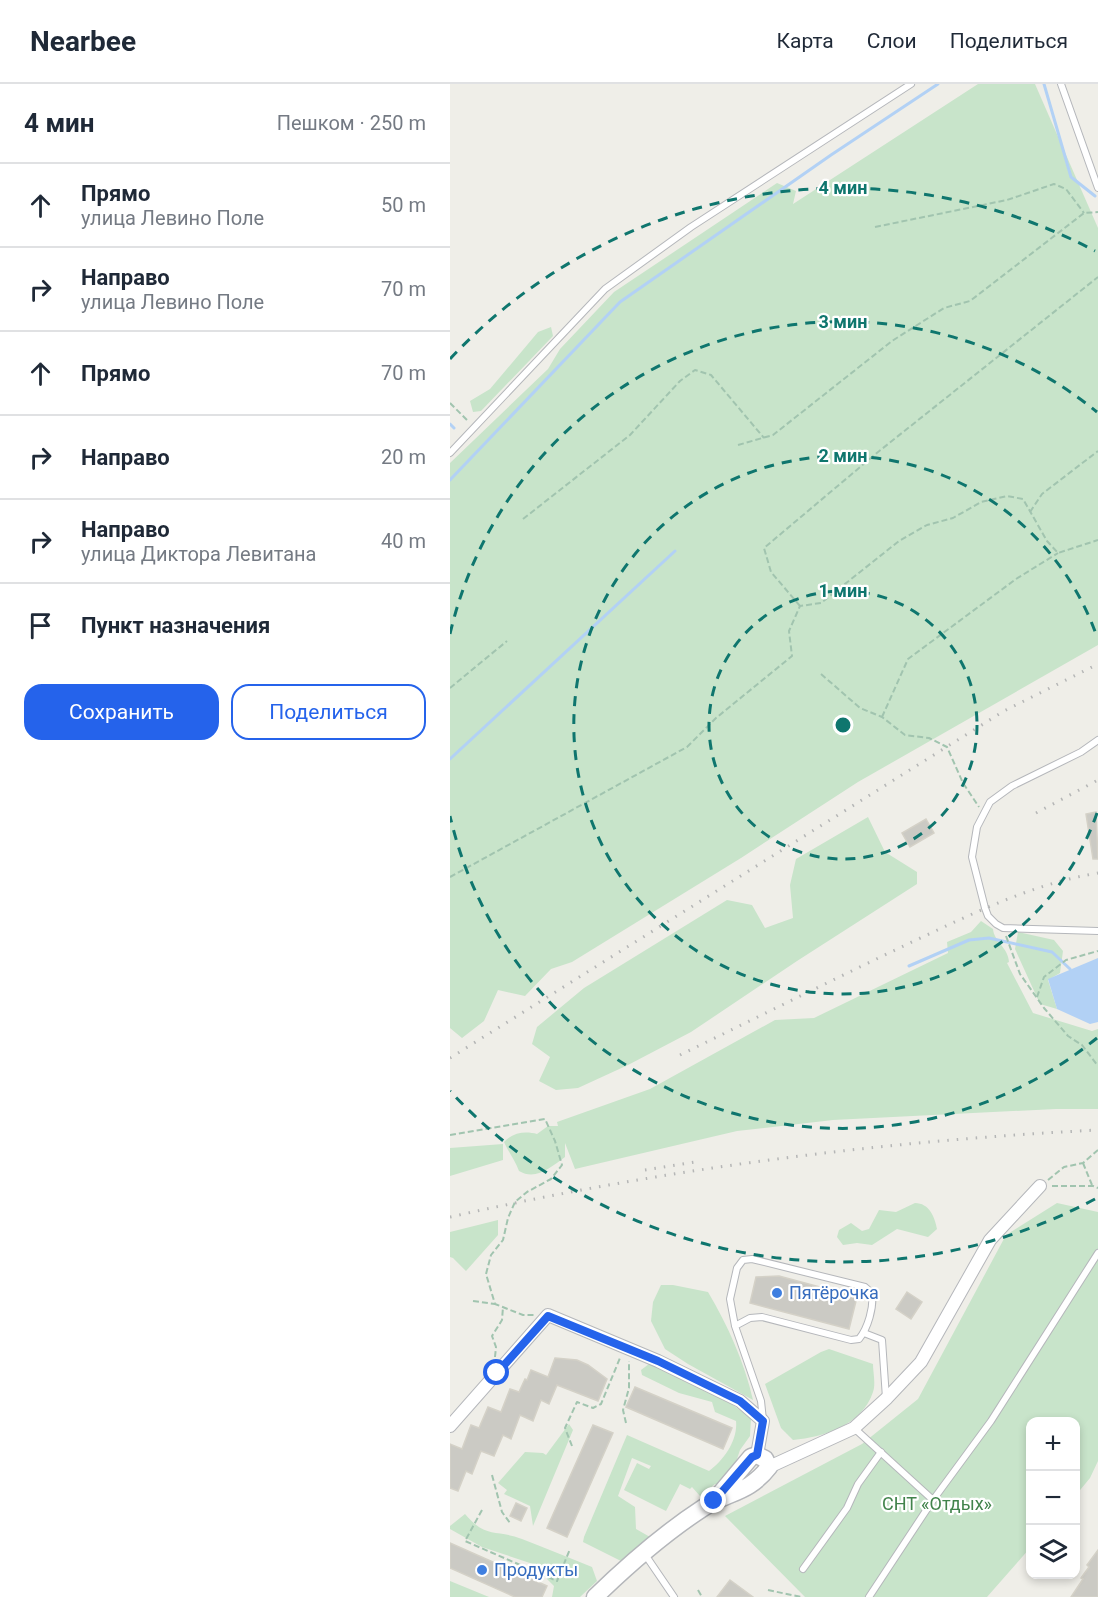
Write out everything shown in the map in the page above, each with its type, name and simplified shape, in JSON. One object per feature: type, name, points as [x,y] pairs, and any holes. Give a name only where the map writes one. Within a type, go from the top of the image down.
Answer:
[{"type":"street","points":[[595,1597],[660,1537],[714,1501],[752,1457],[763,1461],[854,1428],[921,1362],[990,1240],[1040,1186]]},
{"type":"street","points":[[450,1426],[548,1316],[658,1361],[740,1401],[763,1421],[763,1461]]},
{"type":"lane","points":[[450,453],[605,290],[691,227],[911,84]]},
{"type":"lane","points":[[1061,84],[1098,188]]},
{"type":"lane","points":[[1098,740],[1080,752],[1012,786],[990,802],[977,827],[972,857],[988,916],[996,924],[1003,928],[1098,931]]},
{"type":"lane","points":[[869,1597],[933,1500],[991,1421],[1098,1252]]},
{"type":"lane","points":[[735,1326],[750,1318],[762,1317],[851,1340],[859,1339],[864,1333],[873,1301],[872,1293],[865,1287],[752,1259],[743,1260],[738,1268],[730,1299],[735,1326],[761,1401],[763,1421]]},
{"type":"lane","points":[[864,1333],[882,1340],[886,1398]]},
{"type":"lane","points":[[854,1428],[933,1500]]},
{"type":"lane","points":[[803,1569],[847,1508],[858,1484],[881,1452]]},
{"type":"lane","points":[[644,1552],[674,1597]]},
{"type":"path","points":[[875,227],[1007,200],[1054,184],[1066,189],[1084,213]]},
{"type":"path","points":[[738,445],[773,435],[892,341],[944,308],[970,301],[1084,213],[1098,212]]},
{"type":"path","points":[[800,606],[771,572],[764,548],[878,452],[1098,277]]},
{"type":"path","points":[[523,519],[630,435],[680,381],[695,370],[711,375],[764,438]]},
{"type":"path","points":[[450,403],[474,428]]},
{"type":"path","points":[[1030,512],[1042,494],[1098,451]]},
{"type":"path","points":[[800,606],[821,603],[899,541],[927,525],[953,518],[981,502],[1007,496],[1023,499],[1047,541],[1058,553]]},
{"type":"path","points":[[882,717],[908,659],[1016,579],[1058,553],[1098,540]]},
{"type":"path","points":[[450,877],[687,747],[716,718],[792,656],[789,631],[800,606]]},
{"type":"path","points":[[450,688],[507,641]]},
{"type":"path","points":[[821,674],[860,708],[882,717],[905,735],[929,738],[947,747],[963,783],[984,814]]},
{"type":"path","points":[[1007,939],[1020,974],[1036,997],[1068,1036],[1082,1045],[1098,1066]]},
{"type":"path","points":[[1036,997],[1044,977],[1066,960],[1098,951]]},
{"type":"path","points":[[450,1135],[545,1119],[555,1141],[561,1165],[551,1179],[527,1192],[515,1202],[508,1218],[503,1240],[491,1255],[486,1274],[495,1304]]},
{"type":"path","points":[[1040,1186],[1064,1167],[1083,1163],[1098,1150]]},
{"type":"path","points":[[1083,1163],[1089,1183],[1098,1188]]},
{"type":"path","points":[[1040,1186],[1093,1186]]},
{"type":"path","points":[[473,1301],[495,1304],[523,1315],[548,1316]]},
{"type":"path","points":[[497,1373],[496,1347],[492,1336],[502,1320],[503,1307]]},
{"type":"path","points":[[626,1423],[623,1410],[629,1388],[627,1348]]},
{"type":"path","points":[[572,1446],[565,1428],[577,1402],[593,1408],[601,1404],[627,1348]]},
{"type":"path","points":[[492,1475],[502,1512],[510,1523]]},
{"type":"path","points":[[482,1510],[465,1542],[557,1581],[570,1549]]},
{"type":"path","points":[[698,1590],[702,1597]]},
{"type":"path","points":[[768,1590],[801,1597]]},
{"type":"green space","points":[[978,84],[1035,84],[1098,228],[1098,645],[858,782],[741,858],[572,962],[551,969],[525,996],[498,990],[484,1021],[462,1038],[450,1028],[450,463],[548,369],[560,349],[614,292],[777,183],[796,191],[793,204]]},
{"type":"green space","points":[[551,327],[553,336],[481,411],[473,412],[470,401],[490,389],[538,332]]},
{"type":"green space","points":[[868,817],[885,852],[917,872],[917,884],[691,1032],[628,1065],[578,1088],[556,1090],[539,1081],[550,1057],[532,1044],[537,1027],[584,988],[727,900],[752,905],[765,928],[793,918],[790,885],[796,859]]},
{"type":"green space","points":[[981,921],[993,929],[996,938],[1006,952],[1009,962],[1007,963],[1033,1013],[1092,1031],[1098,1029],[1098,1109],[833,1120],[737,1131],[575,1169],[565,1143],[565,1157],[537,1174],[525,1174],[519,1171],[504,1142],[520,1133],[537,1134],[548,1126],[558,1126],[557,1122],[650,1089],[775,1020],[814,1018],[948,953],[947,942],[971,932]]},
{"type":"green space","points":[[1018,932],[1054,940],[1063,951],[1060,973],[1048,980],[1057,1009],[1040,1004],[1015,949]]},
{"type":"green space","points":[[503,1144],[503,1160],[450,1176],[450,1148]]},
{"type":"green space","points":[[915,1203],[928,1208],[935,1220],[937,1229],[928,1237],[897,1229],[872,1245],[857,1243],[843,1245],[837,1237],[839,1230],[851,1223],[862,1231],[869,1229],[879,1210],[896,1212]]},
{"type":"green space","name":"СНТ «Отдых»","points":[[1057,1203],[1098,1212],[1098,1461],[1090,1478],[1080,1490],[1080,1417],[1026,1417],[1026,1553],[987,1597],[805,1597],[725,1516],[862,1444],[918,1399],[1006,1235]]},
{"type":"green space","points":[[498,1220],[498,1235],[466,1271],[450,1257],[450,1232]]},
{"type":"green space","points":[[661,1285],[708,1292],[735,1344],[753,1400],[665,1349],[651,1321],[653,1302]]},
{"type":"green space","points":[[829,1349],[873,1364],[873,1392],[868,1403],[851,1421],[817,1436],[793,1440],[781,1428],[765,1384]]},
{"type":"green space","points":[[649,1364],[659,1366],[716,1393],[751,1418],[750,1436],[740,1450],[730,1480],[721,1486],[715,1484],[700,1496],[692,1487],[690,1489],[680,1484],[666,1511],[624,1490],[637,1463],[649,1469],[651,1466],[632,1458],[618,1496],[635,1507],[636,1529],[650,1537],[621,1561],[583,1542],[627,1435],[709,1471],[729,1449],[736,1428],[736,1421],[715,1412],[712,1402],[679,1393],[642,1375],[641,1370]]},
{"type":"green space","points":[[569,1424],[573,1430],[533,1526],[530,1506],[504,1494],[507,1490],[498,1483],[525,1452],[546,1455]]},
{"type":"green space","points":[[465,1514],[472,1522],[485,1530],[522,1539],[592,1567],[597,1581],[580,1597],[552,1597],[554,1586],[547,1579],[548,1569],[482,1547],[450,1529],[450,1526]]},
{"type":"green space","points":[[450,1581],[489,1597],[450,1597]]},
{"type":"water","points":[[1098,958],[1098,1022],[1090,1024],[1057,1009],[1048,979]]},
{"type":"building","points":[[1096,812],[1098,859],[1093,859],[1086,814]]},
{"type":"building","points":[[926,819],[934,833],[910,847],[902,833]]},
{"type":"building","points":[[779,1276],[857,1297],[849,1329],[750,1303],[756,1277]]},
{"type":"building","points":[[907,1292],[922,1302],[911,1319],[896,1309]]},
{"type":"building","points":[[555,1358],[577,1360],[607,1379],[598,1401],[557,1385],[549,1404],[541,1400],[533,1421],[520,1415],[511,1439],[503,1435],[494,1456],[481,1451],[472,1474],[466,1471],[458,1491],[450,1488],[450,1444],[462,1449],[471,1425],[479,1428],[488,1407],[501,1412],[510,1389],[519,1392],[531,1370],[548,1377]]},
{"type":"building","points":[[635,1387],[732,1428],[723,1449],[626,1407]]},
{"type":"building","points":[[593,1425],[613,1433],[567,1537],[547,1528]]},
{"type":"building","points":[[516,1503],[527,1508],[521,1521],[510,1516]]},
{"type":"building","points":[[450,1543],[547,1586],[542,1597],[515,1597],[450,1568]]},
{"type":"building","points":[[1098,1550],[1098,1597],[1071,1597],[1089,1567],[1087,1565]]},
{"type":"building","points":[[730,1580],[753,1597],[717,1597]]},
{"type":"waterway","points":[[450,480],[620,302],[831,155],[938,84]]},
{"type":"waterway","points":[[1044,84],[1071,177],[1095,196]]},
{"type":"waterway","points":[[450,424],[454,428]]},
{"type":"waterway","points":[[450,759],[675,551]]},
{"type":"waterway","points":[[909,966],[969,940],[989,938],[1052,952],[1070,969]]},
{"type":"railway","points":[[450,1058],[1004,711],[1098,664]]},
{"type":"railway","points":[[1036,813],[1098,780]]},
{"type":"railway","points":[[680,1055],[981,910],[1050,884],[1098,873]]},
{"type":"railway","points":[[450,1217],[610,1185],[772,1160],[935,1141],[1098,1130]]},
{"type":"railway","points":[[645,1170],[695,1162]]},
{"type":"place","name":"Пятёрочка","points":[[777,1293]]},
{"type":"place","name":"Продукты","points":[[482,1570]]},
{"type":"route","points":[[497,1373],[548,1316],[658,1361],[740,1401],[763,1421],[757,1455],[752,1457],[714,1501]]}]
